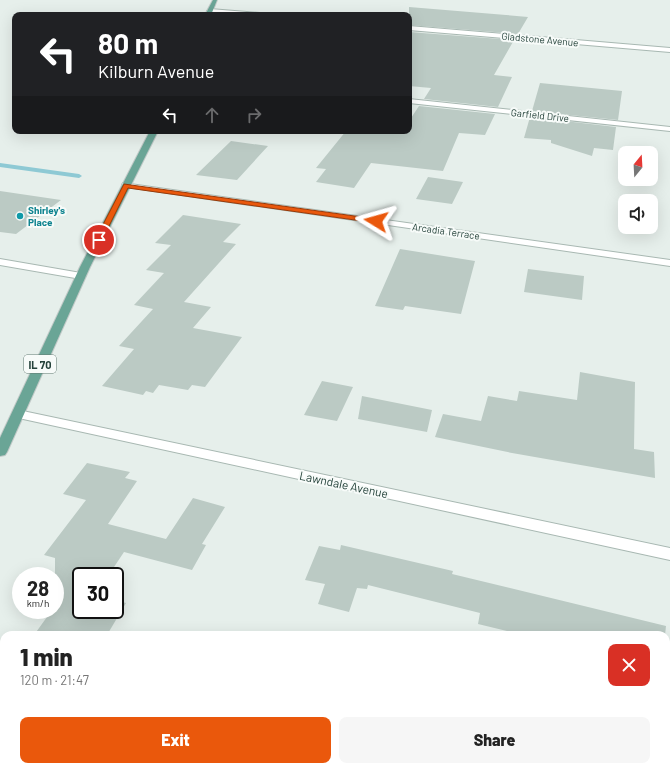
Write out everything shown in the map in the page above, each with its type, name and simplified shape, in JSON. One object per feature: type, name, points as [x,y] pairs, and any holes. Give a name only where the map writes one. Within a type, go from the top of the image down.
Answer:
[{"type":"main road","points":[[209,12],[215,0]]},
{"type":"main road","name":"IL 70","points":[[0,452],[81,276],[152,134]]},
{"type":"street","name":"Gladstone Avenue","points":[[412,28],[670,50]]},
{"type":"street","name":"Garfield Drive","points":[[412,101],[670,129]]},
{"type":"street","name":"Arcadia Terrace","points":[[126,186],[670,263]]},
{"type":"street","points":[[0,262],[81,276]]},
{"type":"street","name":"Lawndale Avenue","points":[[18,414],[670,554]]},
{"type":"building","points":[[409,7],[528,17],[518,34],[412,25],[412,12],[409,12]]},
{"type":"building","points":[[412,32],[514,40],[494,75],[512,77],[498,107],[424,99],[431,88],[412,86]]},
{"type":"building","points":[[540,83],[622,91],[618,120],[532,111]]},
{"type":"building","points":[[419,106],[495,114],[485,135],[459,133],[443,171],[371,163],[354,188],[316,182],[326,169],[316,168],[344,134],[412,134],[412,116]]},
{"type":"building","points":[[530,117],[616,127],[613,150],[594,148],[592,156],[551,143],[551,140],[524,138]]},
{"type":"building","points":[[231,141],[268,146],[237,180],[196,175]]},
{"type":"building","points":[[428,177],[463,182],[452,204],[416,199]]},
{"type":"building","name":"Shirley's Place","points":[[0,191],[61,200],[16,234],[0,232]]},
{"type":"building","points":[[183,215],[241,224],[223,242],[236,244],[184,302],[211,307],[193,328],[242,337],[205,387],[192,385],[188,390],[159,385],[153,393],[146,391],[143,395],[102,386],[134,349],[119,346],[153,309],[134,305],[164,273],[146,270],[171,245],[155,243]]},
{"type":"building","points":[[400,249],[475,261],[461,314],[405,306],[403,310],[375,306]]},
{"type":"building","points":[[528,269],[584,276],[582,300],[524,292]]},
{"type":"building","points":[[580,372],[635,382],[634,449],[654,452],[655,478],[512,453],[435,437],[443,414],[481,421],[488,396],[517,401],[519,391],[577,400]]},
{"type":"building","points":[[322,381],[353,387],[337,421],[304,415]]},
{"type":"building","points":[[362,396],[432,410],[427,432],[358,419]]},
{"type":"building","points":[[87,463],[130,472],[125,478],[137,481],[108,524],[166,539],[193,498],[225,507],[202,544],[206,545],[192,570],[124,552],[114,567],[72,567],[72,619],[116,619],[109,631],[37,631],[46,619],[64,619],[64,567],[55,567],[55,558],[44,555],[86,500],[63,494]]},
{"type":"building","points":[[341,545],[453,571],[452,574],[666,626],[665,631],[507,631],[478,624],[480,613],[368,585],[367,589],[357,588],[349,612],[318,604],[325,584],[305,580],[319,546],[340,550]]},
{"type":"waterway","points":[[0,165],[79,176]]},
{"type":"place","name":"Shirley's Place","points":[[20,216]]},
{"type":"route","points":[[99,240],[126,186],[376,221]]}]
